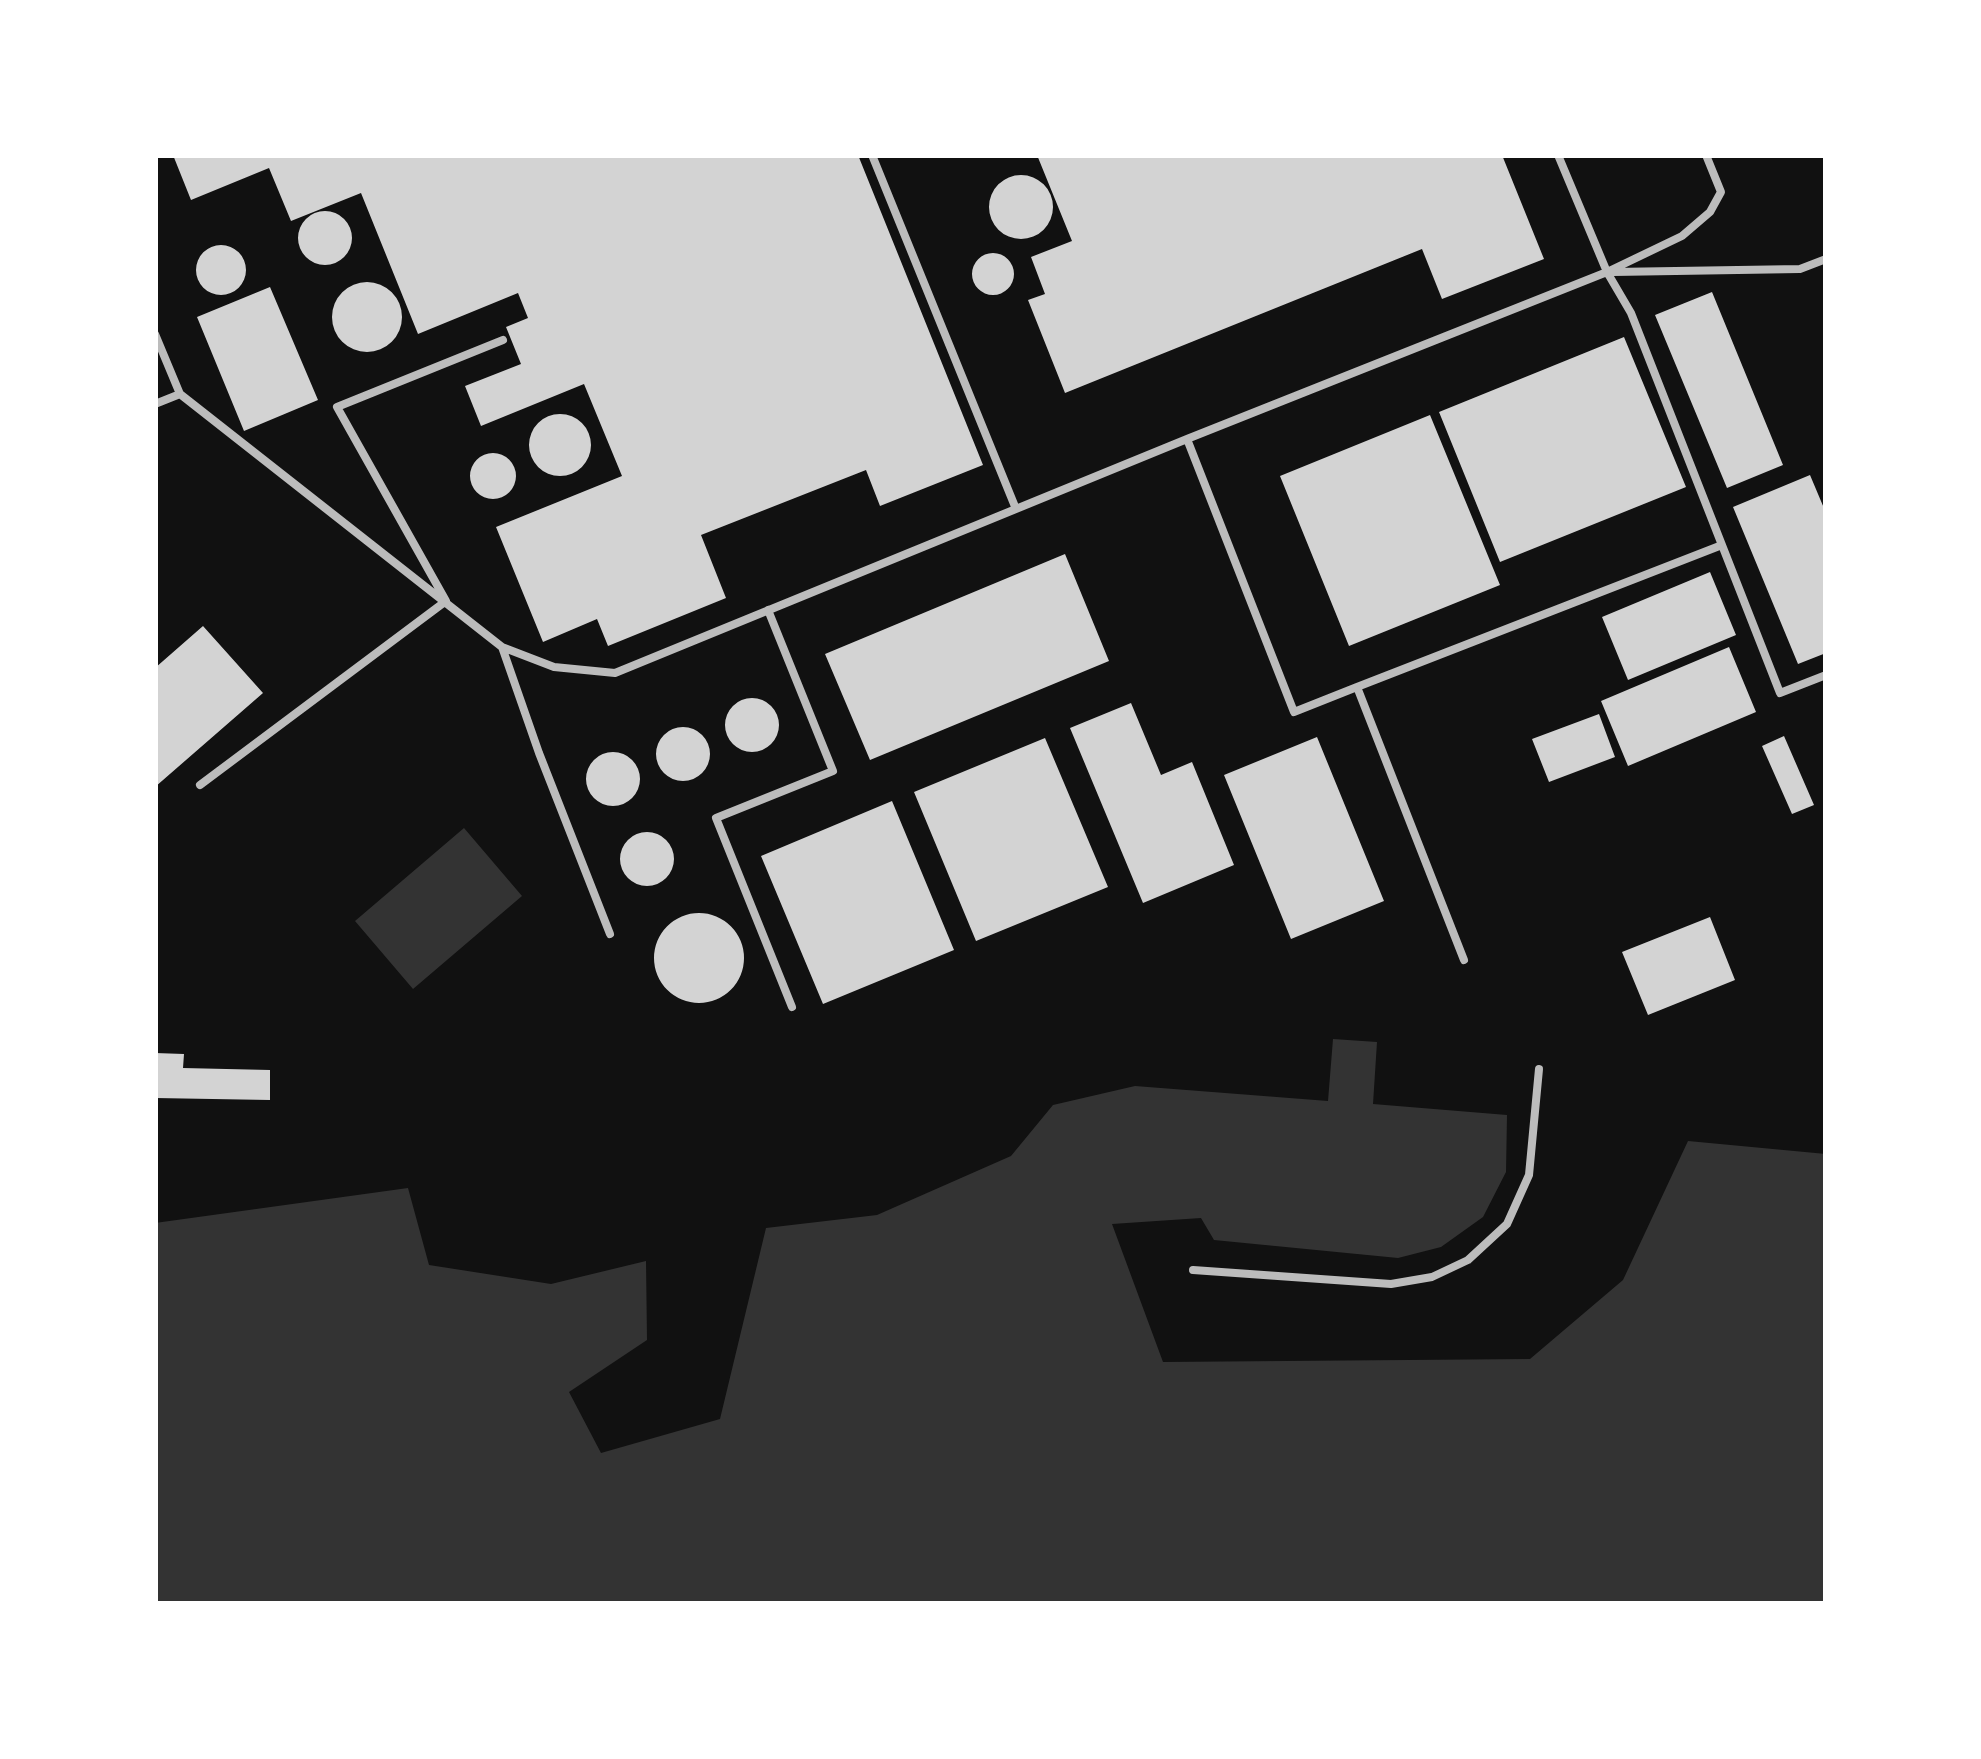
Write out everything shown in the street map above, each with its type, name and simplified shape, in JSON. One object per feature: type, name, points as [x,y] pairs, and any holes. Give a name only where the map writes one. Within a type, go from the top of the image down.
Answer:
[{"type":"lane","points":[[872,155],[1016,509]]},
{"type":"lane","points":[[1558,155],[1606,272],[1631,313],[1780,693],[1826,675]]},
{"type":"lane","points":[[155,334],[180,394],[502,647],[554,667],[615,673],[1606,272],[1682,236],[1710,212],[1721,192],[1706,155]]},
{"type":"lane","points":[[1606,272],[1800,269],[1826,259]]},
{"type":"lane","points":[[446,601],[337,407],[503,340]]},
{"type":"lane","points":[[155,404],[180,394]]},
{"type":"lane","points":[[1187,439],[1294,712],[1722,546]]},
{"type":"lane","points":[[200,786],[446,601]]},
{"type":"lane","points":[[768,610],[833,771],[716,818],[792,1007]]},
{"type":"lane","points":[[502,647],[610,934]]},
{"type":"lane","points":[[1357,687],[1464,960]]},
{"type":"lane","points":[[1193,1270],[1391,1284],[1432,1277],[1468,1260],[1507,1224],[1529,1176],[1539,1069]]},
{"type":"shaded area","points":[[464,828],[522,896],[413,989],[355,921]]},
{"type":"shaded area","points":[[1333,1039],[1377,1042],[1373,1104],[1507,1115],[1506,1172],[1483,1217],[1441,1247],[1398,1258],[1214,1240],[1201,1218],[1112,1224],[1163,1362],[1530,1359],[1623,1280],[1688,1141],[1826,1154],[1826,1604],[155,1604],[155,1223],[408,1188],[429,1265],[551,1284],[646,1261],[647,1340],[569,1392],[601,1453],[720,1419],[766,1228],[877,1215],[1011,1156],[1053,1105],[1135,1086],[1328,1101]]},
{"type":"building","points":[[173,155],[858,155],[983,465],[880,506],[866,470],[701,535],[726,598],[608,646],[597,619],[543,642],[496,527],[622,476],[584,384],[481,426],[465,386],[521,364],[506,327],[528,318],[518,293],[418,334],[361,193],[291,221],[269,168],[191,200]]},
{"type":"building","points":[[1037,155],[1502,155],[1544,259],[1442,299],[1422,249],[1065,393],[1028,300],[1045,294],[1031,257],[1072,241]]},
{"type":"building","points":[[1021,175],[1043,185],[1053,207],[1043,229],[1021,239],[999,229],[989,207],[999,185]]},
{"type":"building","points":[[325,211],[344,219],[352,238],[344,257],[325,265],[306,257],[298,238],[306,219]]},
{"type":"building","points":[[221,245],[239,252],[246,270],[239,288],[221,295],[203,288],[196,270],[203,252]]},
{"type":"building","points":[[993,253],[1008,259],[1014,274],[1008,289],[993,295],[978,289],[972,274],[978,259]]},
{"type":"building","points":[[367,282],[392,292],[402,317],[392,342],[367,352],[342,342],[332,317],[342,292]]},
{"type":"building","points":[[270,287],[318,400],[244,431],[197,317]]},
{"type":"building","points":[[1712,292],[1783,465],[1727,488],[1655,315]]},
{"type":"building","points":[[1624,337],[1686,487],[1500,562],[1439,412]]},
{"type":"building","points":[[560,414],[582,423],[591,445],[582,467],[560,476],[538,467],[529,445],[538,423]]},
{"type":"building","points":[[1430,415],[1500,585],[1349,646],[1280,476]]},
{"type":"building","points":[[493,453],[509,460],[516,476],[509,492],[493,499],[477,492],[470,476],[477,460]]},
{"type":"building","points":[[1810,475],[1826,513],[1826,653],[1798,664],[1733,507]]},
{"type":"building","points":[[1065,554],[1109,661],[870,760],[825,654]]},
{"type":"building","points":[[1710,572],[1736,635],[1628,680],[1602,617]]},
{"type":"building","points":[[203,626],[263,693],[155,787],[155,668]]},
{"type":"building","points":[[1729,647],[1756,712],[1628,766],[1601,701]]},
{"type":"building","points":[[752,698],[771,706],[779,725],[771,744],[752,752],[733,744],[725,725],[733,706]]},
{"type":"building","points":[[1131,703],[1161,775],[1192,762],[1234,865],[1143,903],[1070,728]]},
{"type":"building","points":[[1599,714],[1615,757],[1549,782],[1532,739]]},
{"type":"building","points":[[683,727],[702,735],[710,754],[702,773],[683,781],[664,773],[656,754],[664,735]]},
{"type":"building","points":[[1784,736],[1814,805],[1792,814],[1762,746]]},
{"type":"building","points":[[1317,737],[1384,901],[1291,939],[1224,775]]},
{"type":"building","points":[[1045,738],[1108,887],[976,941],[914,792]]},
{"type":"building","points":[[613,752],[632,760],[640,779],[632,798],[613,806],[594,798],[586,779],[594,760]]},
{"type":"building","points":[[892,801],[954,950],[823,1004],[761,856]]},
{"type":"building","points":[[647,832],[666,840],[674,859],[666,878],[647,886],[628,878],[620,859],[628,840]]},
{"type":"building","points":[[699,913],[716,916],[731,926],[741,941],[741,975],[731,990],[716,1000],[699,1003],[682,1000],[667,990],[657,975],[654,958],[657,941],[667,926],[682,916]]},
{"type":"building","points":[[1710,917],[1735,980],[1648,1015],[1622,952]]},
{"type":"building","points":[[155,1053],[184,1054],[183,1068],[270,1070],[270,1100],[155,1098]]}]
